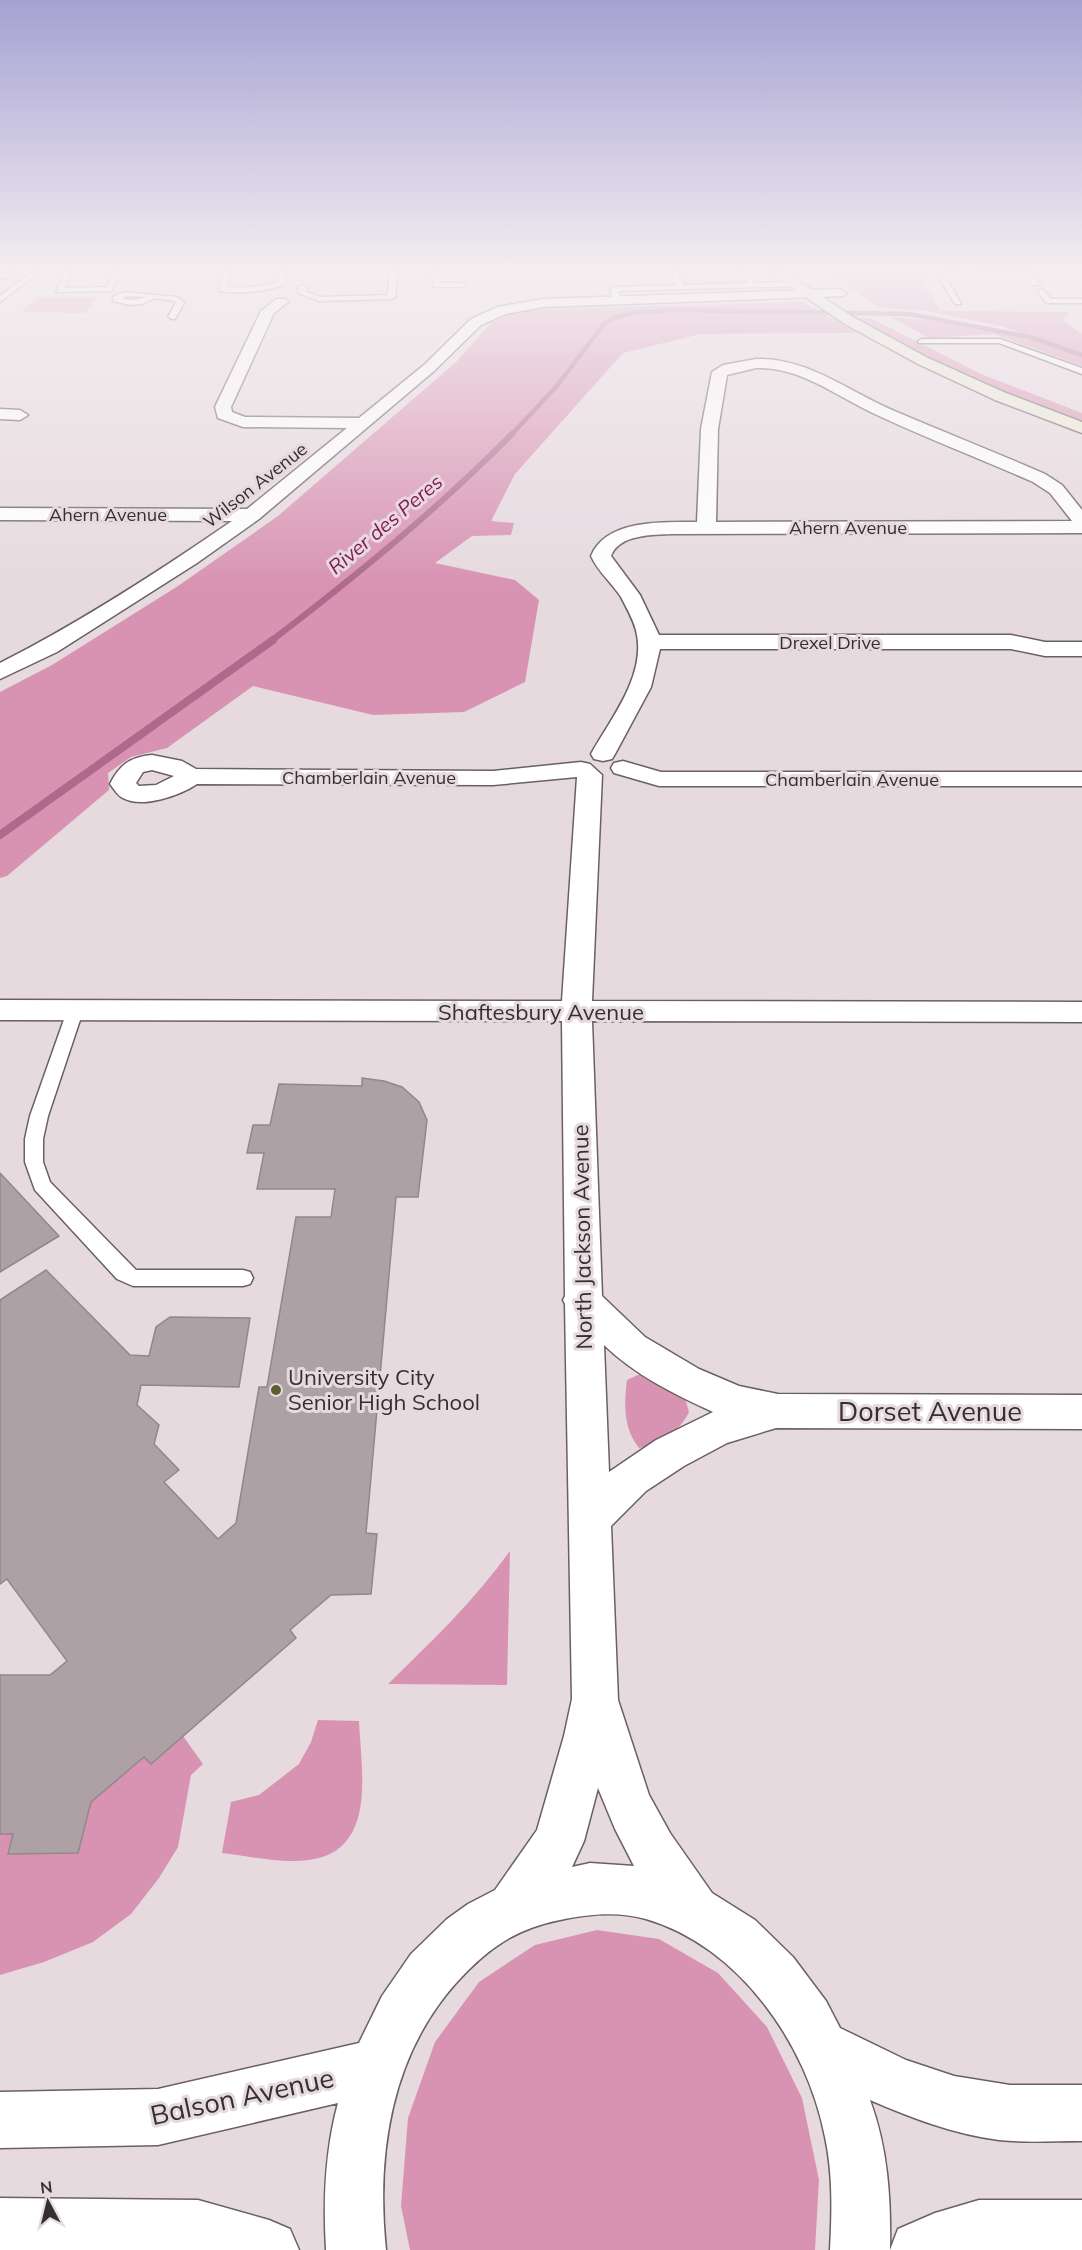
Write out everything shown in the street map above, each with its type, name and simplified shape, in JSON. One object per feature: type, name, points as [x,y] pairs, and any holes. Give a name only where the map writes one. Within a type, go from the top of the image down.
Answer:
[{"type":"main road","points":[[954,377],[989,393],[1082,428]]},
{"type":"street","points":[[238,377],[224,407],[224,415],[243,422],[361,423]]},
{"type":"street","name":"Wilson Avenue","points":[[0,672],[49,647],[190,559],[252,515],[418,377]]},
{"type":"street","points":[[706,527],[707,466],[712,400],[719,377]]},
{"type":"street","points":[[814,377],[903,421],[1039,478],[1056,489],[1082,522]]},
{"type":"street","points":[[0,414],[20,415]]},
{"type":"street","name":"Ahern Avenue","points":[[0,514],[252,515]]},
{"type":"street","name":"Ahern Avenue","points":[[616,539],[654,529],[706,527],[1082,527]]},
{"type":"street","name":"North Jackson Avenue","points":[[514,1906],[542,1869],[559,1841],[588,1736],[595,1699],[591,1518],[582,1300],[578,962],[599,766],[641,685],[649,642],[644,621],[632,598],[603,562],[601,556],[606,545],[616,539]]},
{"type":"street","name":"Drexel Drive","points":[[1011,642],[1035,635],[1082,635]]},
{"type":"street","name":"Drexel Drive","points":[[649,642],[1011,642],[1045,649],[1082,649]]},
{"type":"street","name":"Chamberlain Avenue","points":[[191,776],[493,778],[530,776],[599,766],[659,779],[1082,779]]},
{"type":"street","name":"Shaftesbury Avenue","points":[[0,1010],[1082,1012]]},
{"type":"street","name":"Dorset Avenue","points":[[582,1300],[632,1348],[685,1381],[735,1403],[778,1411],[1082,1412]]},
{"type":"street","name":"Dorset Avenue","points":[[591,1518],[631,1478],[670,1453],[717,1428],[778,1411]]},
{"type":"street","name":"North Jackson Avenue","points":[[595,1699],[615,1768],[632,1813],[653,1852],[693,1909]]},
{"type":"street","points":[[356,2250],[355,2155],[375,2067],[400,2014],[433,1967],[471,1932],[514,1906],[558,1891],[604,1887],[649,1893],[693,1909],[744,1942],[788,1989],[824,2049],[850,2122],[862,2204],[860,2250]]},
{"type":"street","points":[[824,2049],[916,2092],[962,2105],[999,2112],[1082,2113]]},
{"type":"street","name":"Balson Avenue","points":[[0,2120],[158,2117],[375,2067]]},
{"type":"street","points":[[0,2227],[198,2229],[269,2250]]},
{"type":"street","points":[[919,2250],[935,2242],[979,2229],[1082,2229]]},
{"type":"lane","points":[[75,1011],[39,1116],[34,1139],[34,1162],[42,1185],[124,1273],[133,1278],[243,1278]]},
{"type":"shaded area","points":[[439,377],[602,377],[515,474],[491,521],[514,523],[511,535],[472,536],[435,563],[515,580],[539,600],[525,682],[464,712],[373,715],[253,686],[167,748],[131,757],[108,773],[109,790],[7,876],[0,878],[0,692],[52,665],[178,586],[278,516]]},
{"type":"shaded area","points":[[968,377],[989,377],[1082,413],[1082,423]]},
{"type":"shaded area","points":[[640,1374],[685,1398],[689,1412],[680,1426],[668,1436],[654,1444],[639,1448],[627,1424],[625,1398],[627,1380]]},
{"type":"shaded area","points":[[510,1551],[507,1685],[388,1684],[467,1604]]},
{"type":"shaded area","points":[[318,1720],[359,1721],[362,1762],[361,1805],[356,1825],[346,1841],[331,1853],[309,1860],[276,1860],[222,1853],[231,1802],[259,1795],[299,1764],[311,1742]]},
{"type":"shaded area","points":[[183,1736],[203,1764],[191,1775],[178,1847],[159,1878],[131,1914],[93,1942],[44,1962],[0,1975],[0,1834],[13,1834],[9,1854],[78,1853],[91,1802],[144,1757],[151,1764]]},
{"type":"shaded area","points":[[597,1930],[659,1939],[718,1973],[767,2027],[802,2098],[819,2180],[815,2250],[410,2250],[401,2206],[408,2118],[435,2042],[479,1982],[535,1945]]},
{"type":"building","points":[[362,1078],[384,1081],[402,1087],[419,1102],[427,1120],[418,1197],[396,1197],[366,1533],[377,1534],[371,1594],[331,1595],[290,1630],[296,1638],[151,1764],[144,1757],[91,1802],[78,1853],[8,1854],[13,1834],[0,1834],[0,1675],[50,1675],[67,1661],[7,1579],[0,1584],[0,1300],[46,1270],[130,1355],[149,1356],[156,1327],[170,1317],[250,1318],[239,1387],[141,1385],[137,1405],[159,1425],[154,1444],[179,1470],[164,1482],[218,1539],[236,1523],[259,1387],[267,1387],[296,1217],[331,1217],[335,1189],[257,1189],[264,1153],[247,1153],[253,1125],[270,1125],[279,1084],[362,1086]]},
{"type":"building","points":[[0,1173],[59,1236],[0,1272]]},
{"type":"waterway","name":"River des Peres","points":[[512,434],[564,377]]},
{"type":"waterway","name":"River des Peres","points":[[271,641],[396,541],[512,434]]},
{"type":"waterway","name":"River des Peres","points":[[0,835],[273,640]]},
{"type":"place","name":"University City Senior High School","points":[[276,1390]]}]
